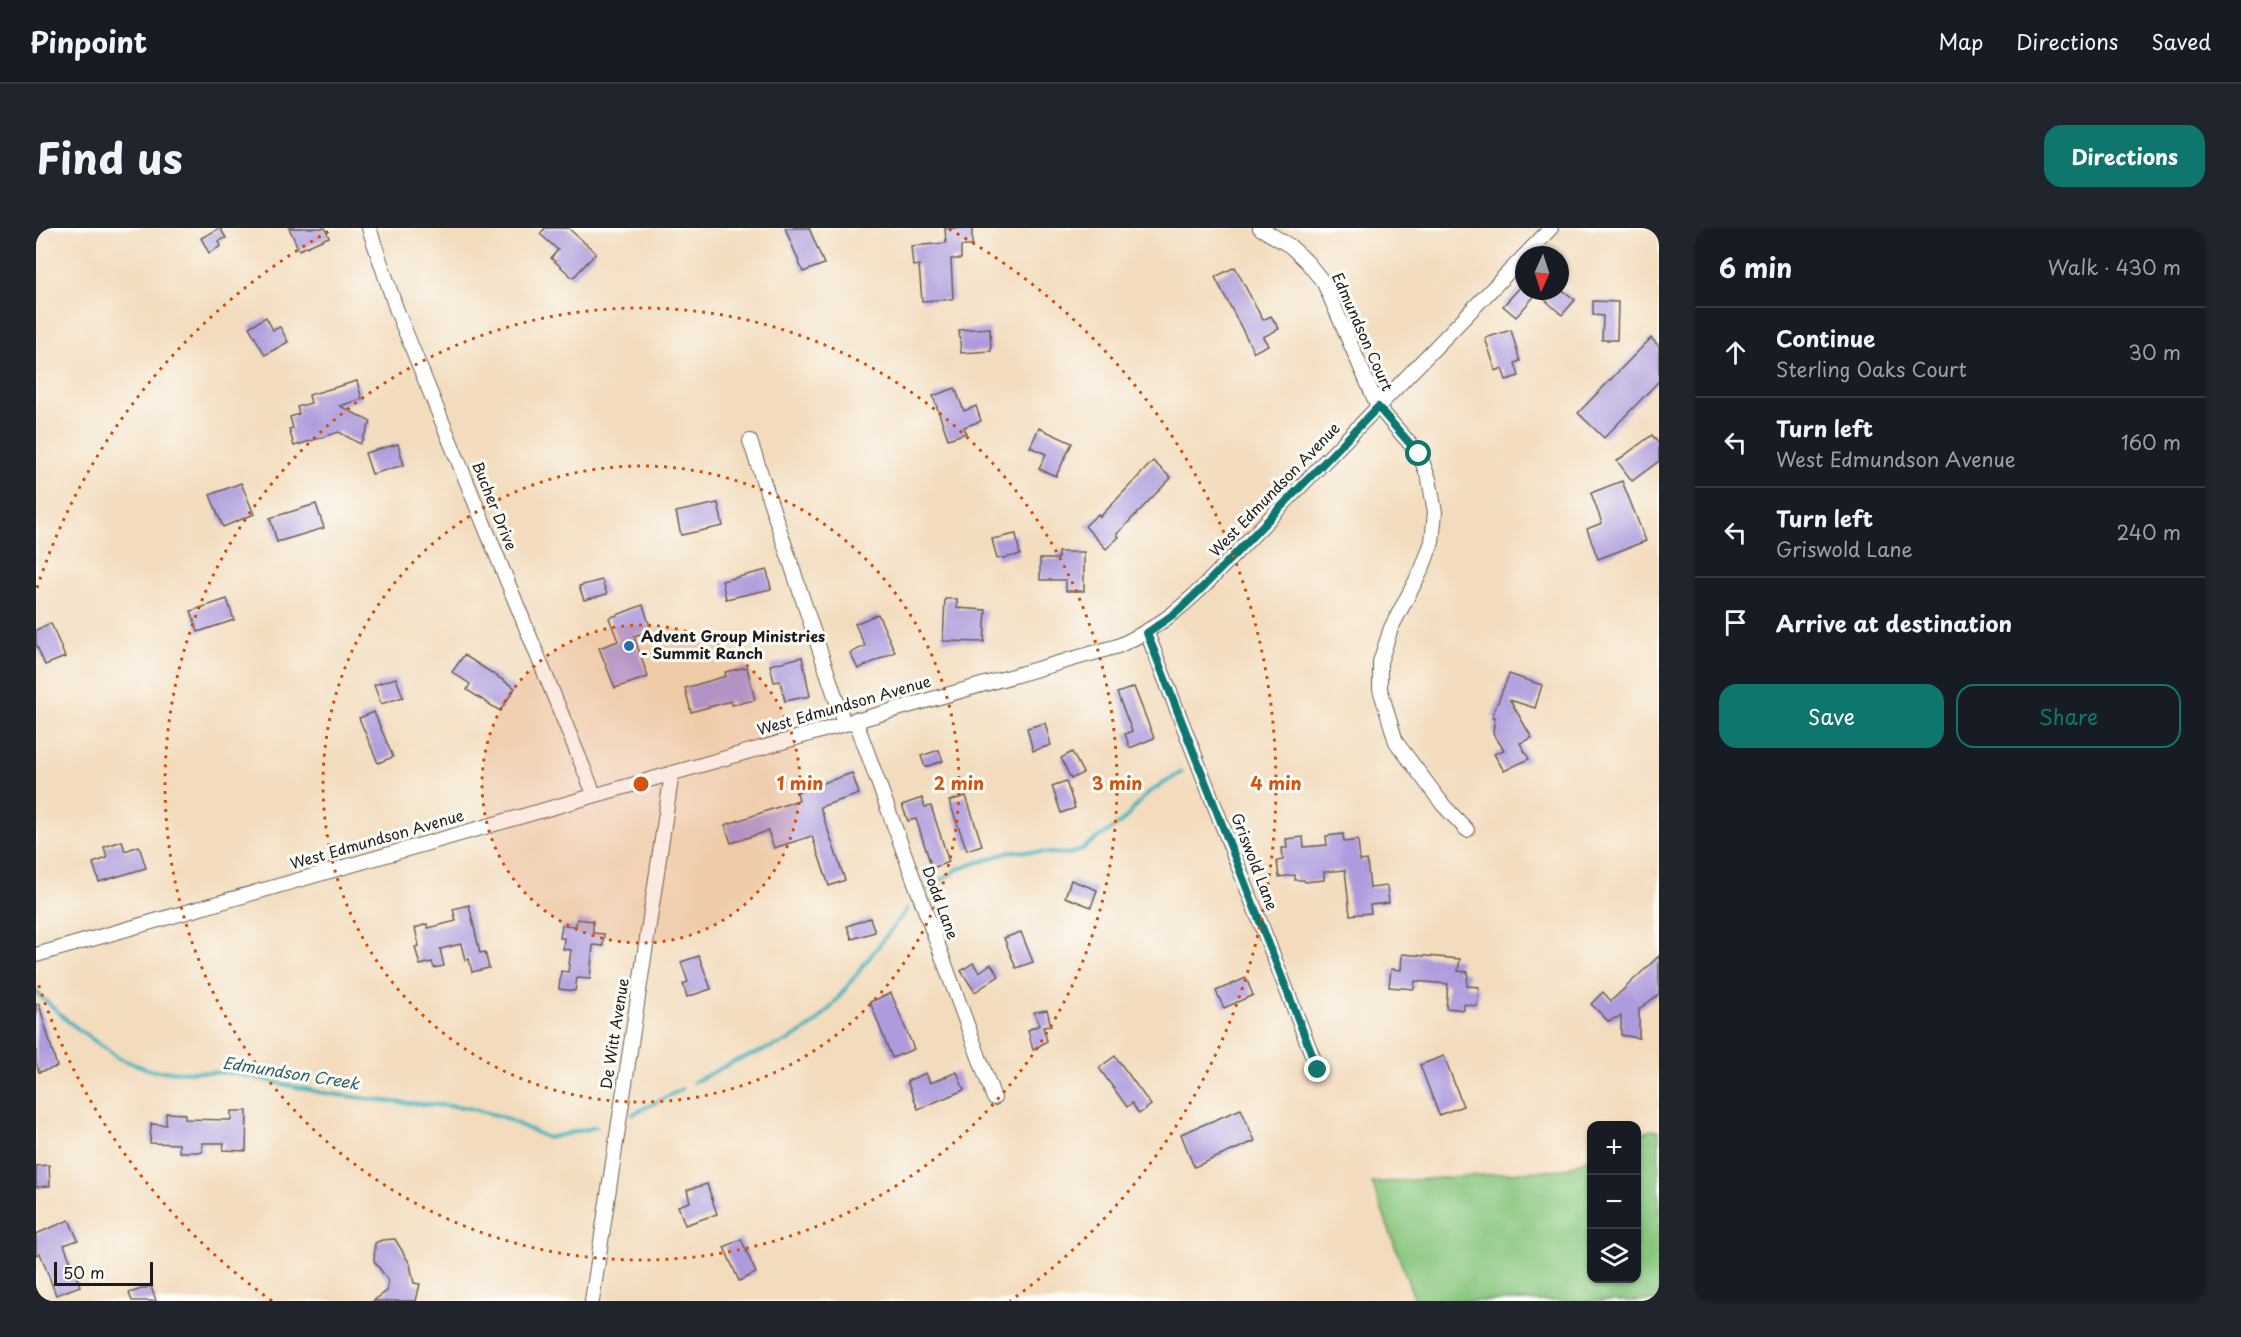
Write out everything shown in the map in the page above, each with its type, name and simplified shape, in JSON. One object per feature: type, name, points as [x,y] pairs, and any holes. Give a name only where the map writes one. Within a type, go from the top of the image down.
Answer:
[{"type":"street","name":"Bucher Drive","points":[[369,228],[397,311],[594,794]]},
{"type":"street","name":"Edmundson Court","points":[[1260,228],[1290,246],[1324,283],[1378,407],[1419,454],[1430,479],[1435,512],[1432,542],[1422,569],[1387,639],[1380,662],[1380,689],[1396,742],[1444,806],[1467,830]]},
{"type":"street","name":"West Edmundson Avenue","points":[[1533,246],[1551,228]]},
{"type":"street","name":"West Edmundson Avenue","points":[[36,955],[1118,646],[1147,633],[1178,611],[1191,598],[1515,264]]},
{"type":"street","name":"Dodd Lane","points":[[750,441],[830,676],[850,721],[994,1098]]},
{"type":"street","name":"Griswold Lane","points":[[1147,633],[1318,1070]]},
{"type":"street","name":"De Witt Avenue","points":[[592,1301],[672,773]]},
{"type":"green space","points":[[1650,1130],[1659,1131],[1659,1301],[1415,1301],[1372,1183],[1565,1169],[1587,1159],[1587,1283],[1641,1283],[1641,1134]]},
{"type":"building","points":[[220,228],[226,238],[219,241],[221,246],[209,253],[201,238]]},
{"type":"building","points":[[289,228],[325,228],[329,237],[299,250]]},
{"type":"building","points":[[545,228],[568,228],[596,253],[573,278],[551,258],[558,250],[540,234]]},
{"type":"building","points":[[785,228],[809,228],[824,264],[803,272]]},
{"type":"building","points":[[945,228],[972,228],[972,246],[961,246],[961,259],[951,259],[953,299],[922,301],[919,265],[913,266],[911,246],[946,243]]},
{"type":"building","points":[[1235,267],[1263,320],[1271,316],[1279,329],[1263,337],[1268,345],[1254,352],[1215,277]]},
{"type":"building","points":[[1515,293],[1515,300],[1531,300],[1516,317],[1503,306]]},
{"type":"building","points":[[1569,295],[1575,300],[1562,315],[1545,300],[1569,300]]},
{"type":"building","points":[[1593,301],[1618,302],[1617,340],[1602,340],[1603,316],[1593,315]]},
{"type":"building","points":[[266,317],[273,330],[280,327],[288,342],[265,355],[249,327]]},
{"type":"building","points":[[990,328],[991,351],[961,353],[959,330]]},
{"type":"building","points":[[1511,330],[1520,361],[1515,363],[1519,376],[1506,380],[1502,368],[1496,371],[1485,338]]},
{"type":"building","points":[[1651,338],[1659,346],[1659,381],[1604,438],[1578,413]]},
{"type":"building","points":[[357,381],[362,399],[340,406],[371,422],[360,444],[339,432],[294,446],[289,429],[293,428],[290,417],[299,414],[297,407],[311,403],[309,395]]},
{"type":"building","points":[[955,388],[964,411],[976,406],[981,421],[964,427],[966,433],[948,439],[933,396]]},
{"type":"building","points":[[1039,428],[1072,443],[1056,476],[1039,469],[1046,454],[1030,447]]},
{"type":"building","points":[[1652,435],[1659,444],[1659,461],[1632,481],[1617,461]]},
{"type":"building","points":[[398,444],[404,465],[372,474],[365,453]]},
{"type":"building","points":[[1153,461],[1171,478],[1117,534],[1119,537],[1106,549],[1085,526],[1098,514],[1100,517]]},
{"type":"building","points":[[1622,481],[1646,541],[1598,559],[1587,529],[1602,523],[1591,493]]},
{"type":"building","points":[[241,483],[254,514],[223,527],[210,495]]},
{"type":"building","points":[[718,503],[723,526],[681,535],[676,512]]},
{"type":"building","points":[[316,504],[324,528],[277,542],[270,518]]},
{"type":"building","points":[[1016,534],[1020,555],[997,559],[992,539]]},
{"type":"building","points":[[1058,552],[1084,552],[1084,591],[1066,591],[1066,580],[1040,580],[1040,559],[1058,559]]},
{"type":"building","points":[[767,570],[771,589],[726,599],[722,581]]},
{"type":"building","points":[[602,580],[607,594],[584,600],[579,586]]},
{"type":"building","points":[[227,599],[234,620],[198,632],[191,611]]},
{"type":"building","points":[[945,599],[957,599],[957,608],[986,610],[984,642],[943,641]]},
{"type":"building","name":"Advent Group Ministries - Summit Ranch","points":[[643,605],[651,630],[634,636],[648,677],[615,688],[599,648],[618,641],[609,618]]},
{"type":"building","points":[[878,614],[895,652],[858,669],[850,653],[865,646],[855,624]]},
{"type":"building","points":[[51,623],[65,657],[45,665],[36,644],[36,630]]},
{"type":"building","points":[[464,655],[515,688],[500,711],[467,690],[470,684],[452,672]]},
{"type":"building","points":[[802,657],[810,696],[785,701],[780,681],[774,682],[770,665]]},
{"type":"building","points":[[747,667],[755,700],[732,705],[731,701],[691,712],[685,688],[726,676],[725,672]]},
{"type":"building","points":[[1509,674],[1542,685],[1535,708],[1510,700],[1532,738],[1520,743],[1529,759],[1504,771],[1494,754],[1504,750],[1493,733],[1495,717],[1492,717]]},
{"type":"building","points":[[396,678],[403,697],[381,704],[374,685]]},
{"type":"building","points":[[1134,687],[1154,738],[1130,748],[1125,734],[1132,731],[1117,693]]},
{"type":"building","points":[[374,712],[393,757],[378,763],[359,718]]},
{"type":"building","points":[[1045,723],[1051,745],[1033,751],[1027,728]]},
{"type":"building","points":[[939,750],[943,761],[925,767],[921,756]]},
{"type":"building","points":[[1072,752],[1083,773],[1071,779],[1061,758]]},
{"type":"building","points":[[852,773],[859,794],[820,807],[845,880],[829,886],[812,836],[774,848],[768,831],[731,843],[725,825],[799,800],[797,792]]},
{"type":"building","points":[[1066,781],[1075,808],[1061,813],[1052,786]]},
{"type":"building","points":[[966,796],[982,845],[967,850],[949,801]]},
{"type":"building","points":[[922,798],[925,807],[931,806],[949,862],[932,868],[916,819],[908,821],[902,805]]},
{"type":"building","points":[[1343,834],[1344,842],[1358,840],[1360,861],[1367,860],[1370,888],[1387,886],[1389,903],[1370,905],[1371,913],[1350,915],[1345,870],[1324,872],[1324,880],[1305,882],[1295,880],[1295,875],[1279,877],[1277,861],[1283,860],[1282,848],[1287,848],[1286,839],[1303,837],[1304,847],[1327,845],[1326,836]]},
{"type":"building","points":[[122,841],[125,851],[139,846],[146,868],[99,882],[93,863],[107,858],[104,847]]},
{"type":"building","points":[[1071,880],[1097,890],[1091,907],[1065,897]]},
{"type":"building","points":[[469,905],[480,953],[485,952],[489,968],[472,972],[469,959],[465,960],[461,944],[440,949],[444,966],[434,968],[432,962],[420,965],[415,947],[419,946],[415,928],[427,924],[428,928],[456,921],[453,909]]},
{"type":"building","points":[[870,918],[875,932],[852,939],[847,926]]},
{"type":"building","points":[[577,919],[593,921],[593,933],[604,934],[603,946],[593,945],[590,979],[577,978],[575,991],[559,989],[561,971],[568,972],[571,950],[563,949],[564,938],[560,938],[562,925],[576,926]]},
{"type":"building","points":[[1021,932],[1033,962],[1016,968],[1004,938]]},
{"type":"building","points":[[1402,954],[1460,959],[1458,971],[1468,972],[1467,986],[1479,987],[1477,1006],[1464,1004],[1464,1010],[1446,1008],[1448,984],[1415,981],[1414,989],[1389,987],[1391,969],[1401,970]]},
{"type":"building","points":[[699,956],[711,989],[687,997],[683,984],[688,982],[681,962]]},
{"type":"building","points":[[1659,956],[1659,994],[1639,1009],[1639,1038],[1621,1035],[1621,1016],[1608,1021],[1591,1004],[1603,992],[1611,1001]]},
{"type":"building","points":[[973,963],[979,972],[991,964],[999,976],[975,992],[961,971]]},
{"type":"building","points":[[1246,978],[1253,995],[1224,1008],[1216,991]]},
{"type":"building","points":[[891,993],[914,1049],[892,1058],[870,1002]]},
{"type":"building","points":[[36,1004],[39,1004],[57,1067],[39,1072],[36,1063]]},
{"type":"building","points":[[1047,1010],[1051,1026],[1043,1027],[1047,1041],[1033,1050],[1028,1030],[1039,1025],[1034,1012]]},
{"type":"building","points":[[1115,1056],[1151,1105],[1139,1114],[1132,1103],[1127,1107],[1099,1068]]},
{"type":"building","points":[[1444,1056],[1463,1106],[1439,1115],[1420,1065]]},
{"type":"building","points":[[957,1072],[964,1090],[918,1109],[907,1081],[926,1073],[930,1083]]},
{"type":"building","points":[[1241,1109],[1255,1141],[1194,1167],[1181,1134]]},
{"type":"building","points":[[231,1111],[247,1111],[246,1151],[223,1150],[224,1143],[202,1143],[202,1152],[179,1152],[179,1144],[150,1143],[151,1124],[166,1125],[166,1113],[185,1114],[185,1119],[231,1120]]},
{"type":"building","points":[[49,1165],[50,1186],[36,1187],[36,1166]]},
{"type":"building","points":[[707,1184],[717,1214],[685,1225],[678,1206],[690,1202],[687,1190]]},
{"type":"building","points":[[69,1220],[78,1240],[64,1245],[80,1286],[56,1295],[40,1253],[36,1255],[36,1234]]},
{"type":"building","points":[[395,1239],[410,1264],[414,1283],[420,1284],[416,1301],[373,1301],[387,1291],[388,1280],[374,1261],[375,1243]]},
{"type":"building","points":[[741,1239],[756,1273],[739,1281],[724,1247]]},
{"type":"building","points":[[151,1286],[156,1301],[132,1301],[129,1293]]},
{"type":"waterway","name":"Edmundson Creek","points":[[928,889],[958,869],[1013,851],[1069,854],[1080,850],[1122,822],[1148,793],[1182,772]]},
{"type":"waterway","name":"Edmundson Creek","points":[[694,1082],[735,1061],[788,1041],[812,1026],[832,1006],[907,909]]},
{"type":"waterway","name":"Edmundson Creek","points":[[36,992],[69,1022],[118,1058],[153,1071],[234,1073],[323,1093],[394,1102],[464,1107],[500,1116],[548,1138],[596,1127]]},
{"type":"waterway","name":"Edmundson Creek","points":[[633,1114],[682,1089]]},
{"type":"place","name":"Advent Group Ministries - Summit Ranch","points":[[629,646]]},
{"type":"route","points":[[1318,1070],[1147,633],[1178,611],[1205,585],[1378,407],[1419,454]]}]
